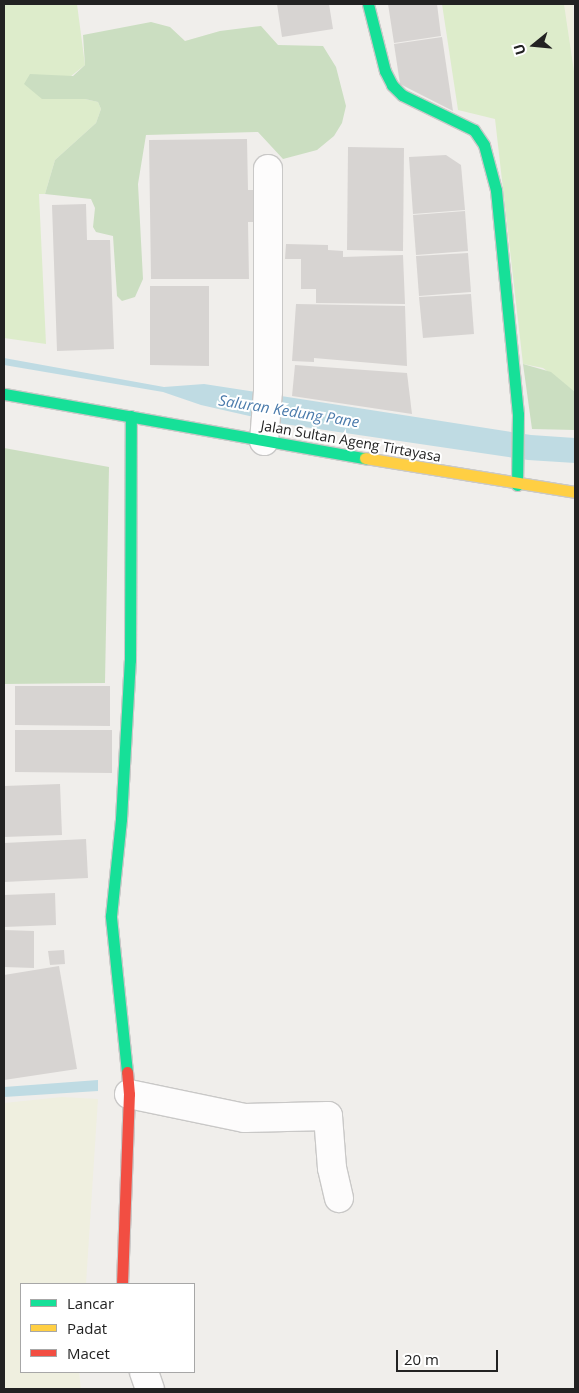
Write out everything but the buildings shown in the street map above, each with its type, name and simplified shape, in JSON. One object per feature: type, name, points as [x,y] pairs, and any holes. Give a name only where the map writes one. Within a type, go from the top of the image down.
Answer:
[{"type":"street","points":[[368,4],[384,71],[392,85],[402,95],[474,130],[484,145],[496,190],[518,414],[515,460],[517,486]]},
{"type":"street","points":[[265,433],[268,391],[268,169]]},
{"type":"street","name":"Jalan Sultan Ageng Tirtayasa","points":[[4,394],[131,416],[265,433],[517,486],[575,492]]},
{"type":"street","points":[[122,1283],[129,1094],[111,916],[121,819],[130,660],[131,416]]},
{"type":"street","points":[[129,1094],[245,1118],[328,1116],[332,1168],[339,1198]]},
{"type":"street","points":[[144,1373],[150,1389]]},
{"type":"green space","points":[[4,4],[77,4],[85,65],[42,99],[85,99],[98,102],[101,109],[96,123],[55,160],[45,194],[39,194],[46,344],[4,338]]},
{"type":"green space","points":[[442,4],[564,4],[575,78],[575,392],[543,368],[523,364],[495,119],[458,110]]},
{"type":"green space","points":[[564,4],[573,4],[575,78],[572,57]]},
{"type":"green space","points":[[151,22],[170,27],[185,41],[220,31],[261,26],[278,45],[323,46],[336,67],[346,106],[342,123],[334,136],[317,150],[283,159],[258,132],[146,135],[138,184],[143,279],[135,297],[122,301],[117,296],[113,236],[96,232],[93,227],[95,208],[91,199],[45,194],[55,160],[96,123],[101,109],[98,102],[85,99],[42,99],[24,84],[30,74],[73,76],[85,65],[83,35]]},
{"type":"green space","points":[[523,364],[551,372],[575,392],[575,430],[532,429]]},
{"type":"green space","points":[[4,448],[109,467],[105,683],[4,684]]},
{"type":"green space","points":[[62,1097],[98,1099],[86,1283],[20,1283],[20,1373],[79,1373],[81,1389],[4,1389],[4,1103]]},
{"type":"water","name":"Saluran Kedung Pane","points":[[4,358],[164,387],[204,384],[531,435],[575,438],[575,463],[528,460],[284,424],[201,405],[163,392],[4,365]]},
{"type":"water","points":[[98,1080],[98,1091],[4,1097],[4,1087]]},
{"type":"traffic: fast","points":[[368,4],[385,71],[392,85],[402,95],[474,130],[484,145],[496,190],[518,414],[517,485]]},
{"type":"traffic: fast","points":[[4,394],[365,458]]},
{"type":"traffic: fast","points":[[127,1072],[111,916],[121,819],[130,660],[131,416]]},
{"type":"traffic: slow","points":[[365,458],[575,492]]},
{"type":"traffic: jam","points":[[122,1283],[129,1094],[127,1072]]}]
